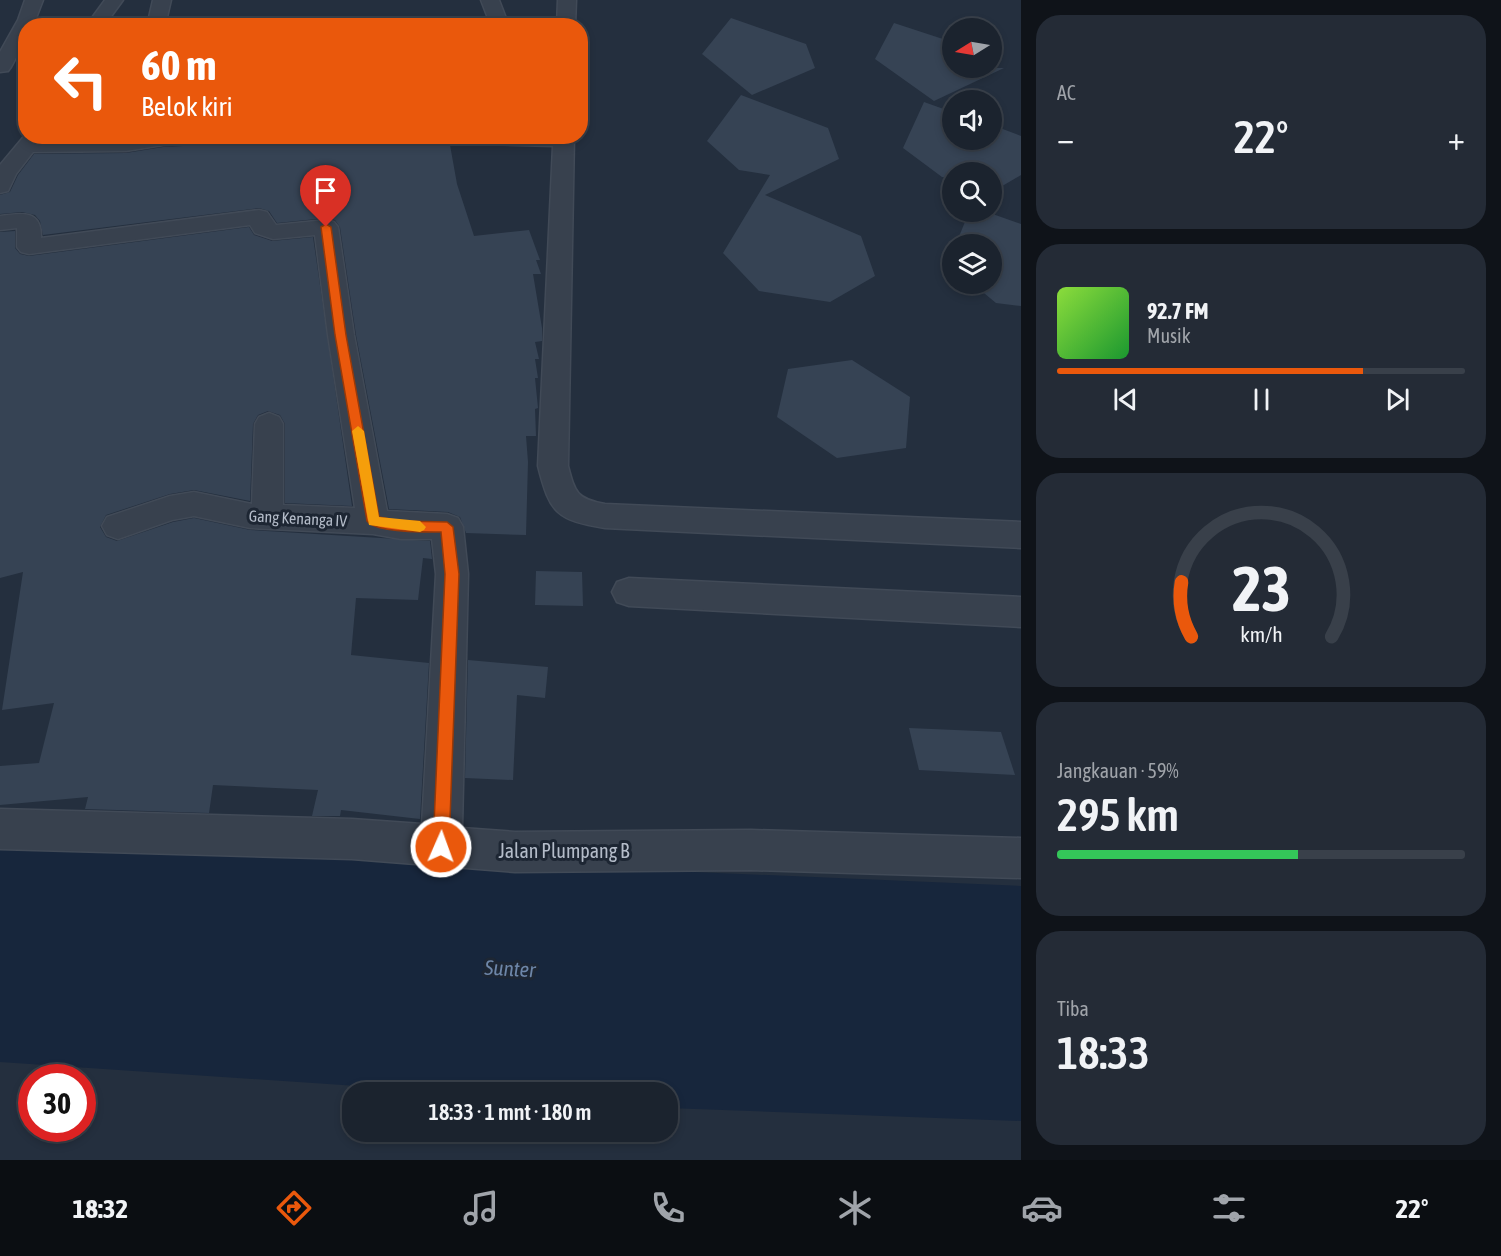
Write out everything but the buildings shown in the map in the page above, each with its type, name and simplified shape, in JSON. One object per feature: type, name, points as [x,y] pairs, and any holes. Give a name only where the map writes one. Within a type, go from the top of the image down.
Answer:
[{"type":"street","points":[[28,18],[34,0]]},
{"type":"street","points":[[101,18],[114,0]]},
{"type":"street","points":[[158,18],[162,0]]},
{"type":"street","points":[[490,0],[497,18]]},
{"type":"street","points":[[566,18],[567,0]]},
{"type":"street","points":[[1,67],[18,36]]},
{"type":"street","points":[[1,67],[18,66]]},
{"type":"street","points":[[0,186],[5,173],[29,144]]},
{"type":"street","points":[[95,144],[128,144]]},
{"type":"street","points":[[556,144],[554,466],[560,493],[577,511],[605,516],[1021,535]]},
{"type":"street","points":[[0,223],[22,220],[30,227],[29,247],[260,217],[263,228],[273,232],[326,227],[341,335],[373,521]]},
{"type":"street","points":[[267,517],[269,424]]},
{"type":"street","name":"Gang Kenanga IV","points":[[118,526],[170,508],[194,504],[250,516],[373,521],[401,526],[447,527],[452,574],[441,847]]},
{"type":"street","points":[[629,592],[1021,612]]},
{"type":"street","name":"Jalan Plumpang B","points":[[0,829],[352,840],[515,852],[750,850],[1021,858]]},
{"type":"water","name":"Sunter","points":[[0,842],[1021,886],[1021,1121],[678,1108],[678,1082],[342,1082],[342,1085],[96,1068],[96,1064],[0,1062]]},
{"type":"slow traffic","points":[[358,431],[373,521],[420,527]]},
{"type":"route","points":[[326,227],[341,335],[373,521],[401,526],[447,527],[452,574],[441,847]]}]
